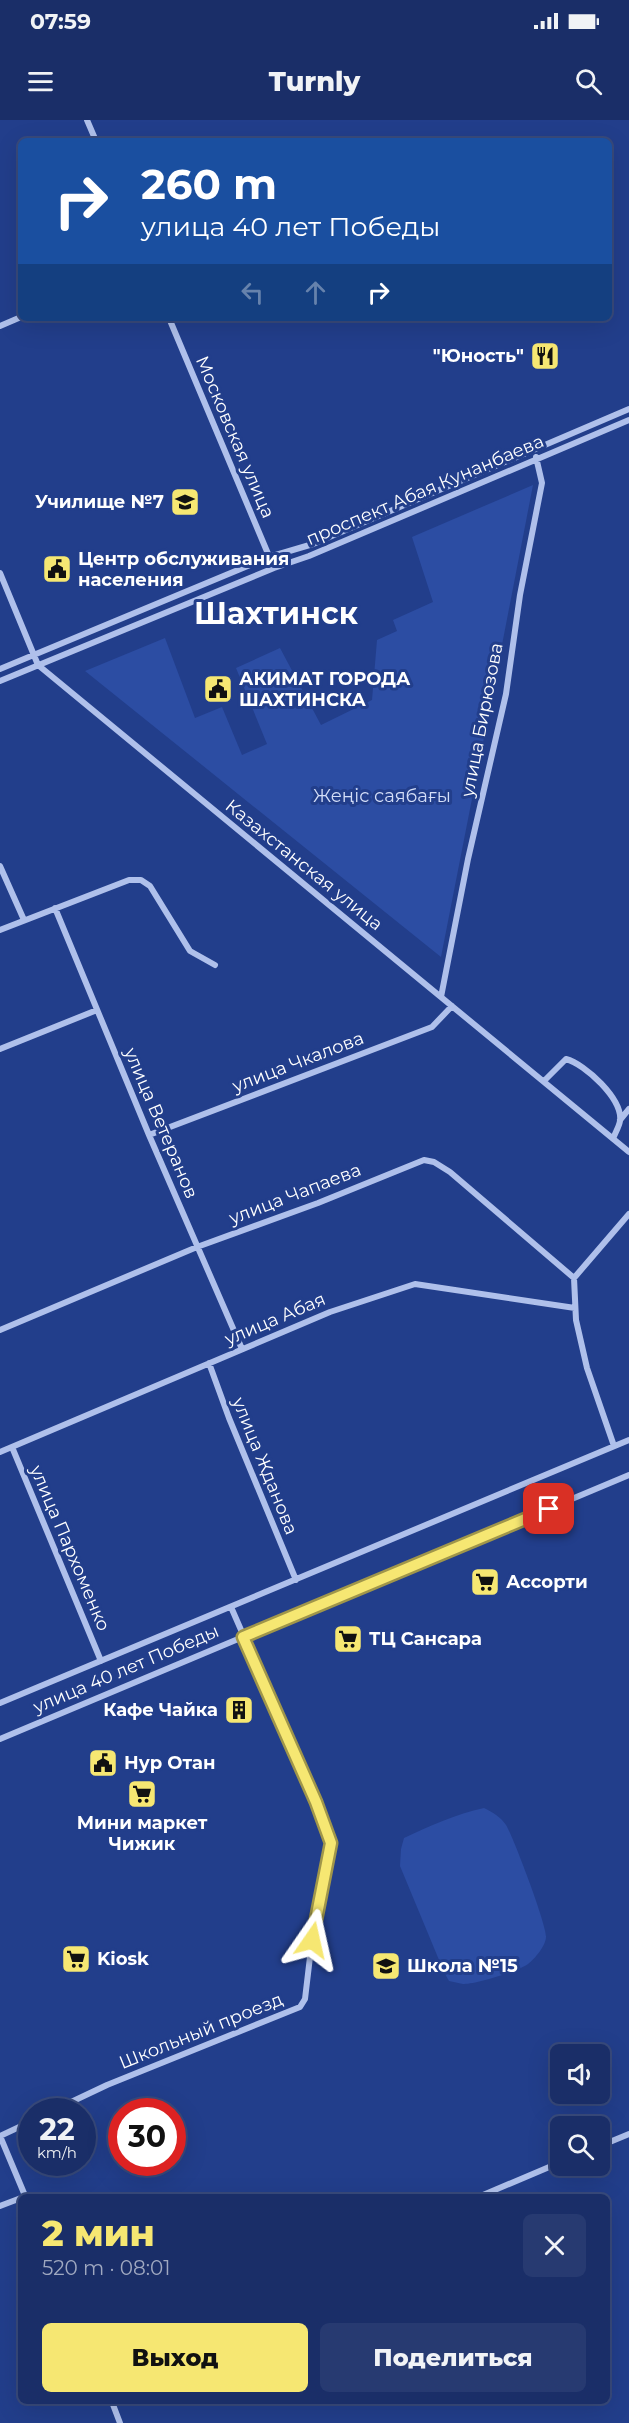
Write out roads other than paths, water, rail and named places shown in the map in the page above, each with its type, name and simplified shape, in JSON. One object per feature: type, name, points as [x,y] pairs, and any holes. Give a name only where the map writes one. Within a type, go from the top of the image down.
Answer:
[{"type":"street","points":[[87,120],[95,138]]},
{"type":"street","points":[[0,326],[18,318]]},
{"type":"street","name":"Московская улица","points":[[170,321],[274,568]]},
{"type":"street","name":"проспект Абая Кунанбаева","points":[[0,669],[269,557],[313,544],[629,409]]},
{"type":"street","name":"проспект Абая Кунанбаева","points":[[0,681],[274,568],[309,556],[629,420]]},
{"type":"street","name":"улица Бирюзова","points":[[441,997],[468,859],[506,694],[520,595],[543,483],[533,450]]},
{"type":"street","points":[[0,573],[38,665]]},
{"type":"street","name":"Казахстанская улица","points":[[38,665],[629,1152]]},
{"type":"street","points":[[0,866],[24,920]]},
{"type":"street","points":[[0,930],[129,880],[141,880],[150,886],[190,951],[215,965]]},
{"type":"street","name":"улица Ветеранов","points":[[55,908],[149,1135],[242,1349]]},
{"type":"street","name":"улица Чкалова","points":[[149,1135],[432,1027],[452,1006]]},
{"type":"street","points":[[0,1049],[97,1010]]},
{"type":"street","points":[[544,1082],[560,1063],[566,1059],[573,1061],[607,1090],[618,1106],[620,1120]]},
{"type":"street","points":[[613,1139],[620,1120],[629,1109]]},
{"type":"street","name":"улица Чапаева","points":[[0,1330],[197,1247],[318,1203],[424,1160],[434,1162],[450,1172],[574,1278]]},
{"type":"street","points":[[614,1446],[587,1368],[576,1320],[574,1278],[629,1214]]},
{"type":"street","name":"улица Абая","points":[[0,1452],[330,1312],[415,1284],[575,1308]]},
{"type":"street","name":"улица Жданова","points":[[209,1363],[229,1418],[296,1580]]},
{"type":"street","name":"улица 40 лет Победы","points":[[0,1702],[629,1440]]},
{"type":"street","name":"улица Пархоменко","points":[[12,1447],[101,1661]]},
{"type":"street","name":"улица 40 лет Победы","points":[[0,1738],[629,1475]]},
{"type":"street","name":"Школьный проезд","points":[[80,2098],[300,2007],[305,1999],[312,1940],[331,1843],[316,1802],[231,1607]]},
{"type":"street","points":[[18,2128],[0,2136],[23,2194]]},
{"type":"street","points":[[610,2142],[629,2134]]},
{"type":"street","points":[[486,2194],[550,2168]]},
{"type":"street","points":[[0,2206],[18,2199]]},
{"type":"street","points":[[113,2404],[120,2423]]},
{"type":"place","name":"\"Юность\"","points":[[545,356]]},
{"type":"place","name":"Училище №7","points":[[185,502]]},
{"type":"place","name":"Центр обслуживания населения","points":[[57,569]]},
{"type":"place","name":"АКИМАТ ГОРОДА ШАХТИНСКА","points":[[218,689]]},
{"type":"place","name":"Ассорти","points":[[485,1582]]},
{"type":"place","name":"ТЦ Сансара","points":[[348,1639]]},
{"type":"place","name":"Кафе Чайка","points":[[239,1710]]},
{"type":"place","name":"Нур Отан","points":[[103,1763]]},
{"type":"place","name":"Мини маркет Чижик","points":[[142,1794]]},
{"type":"place","name":"Kiosk","points":[[76,1959]]},
{"type":"place","name":"Школа №15","points":[[386,1966]]},
{"type":"district","name":"Шахтинск","points":[[276,614]]},
{"type":"park label","name":"Жеңіс саябағы","points":[[382,796]]}]
